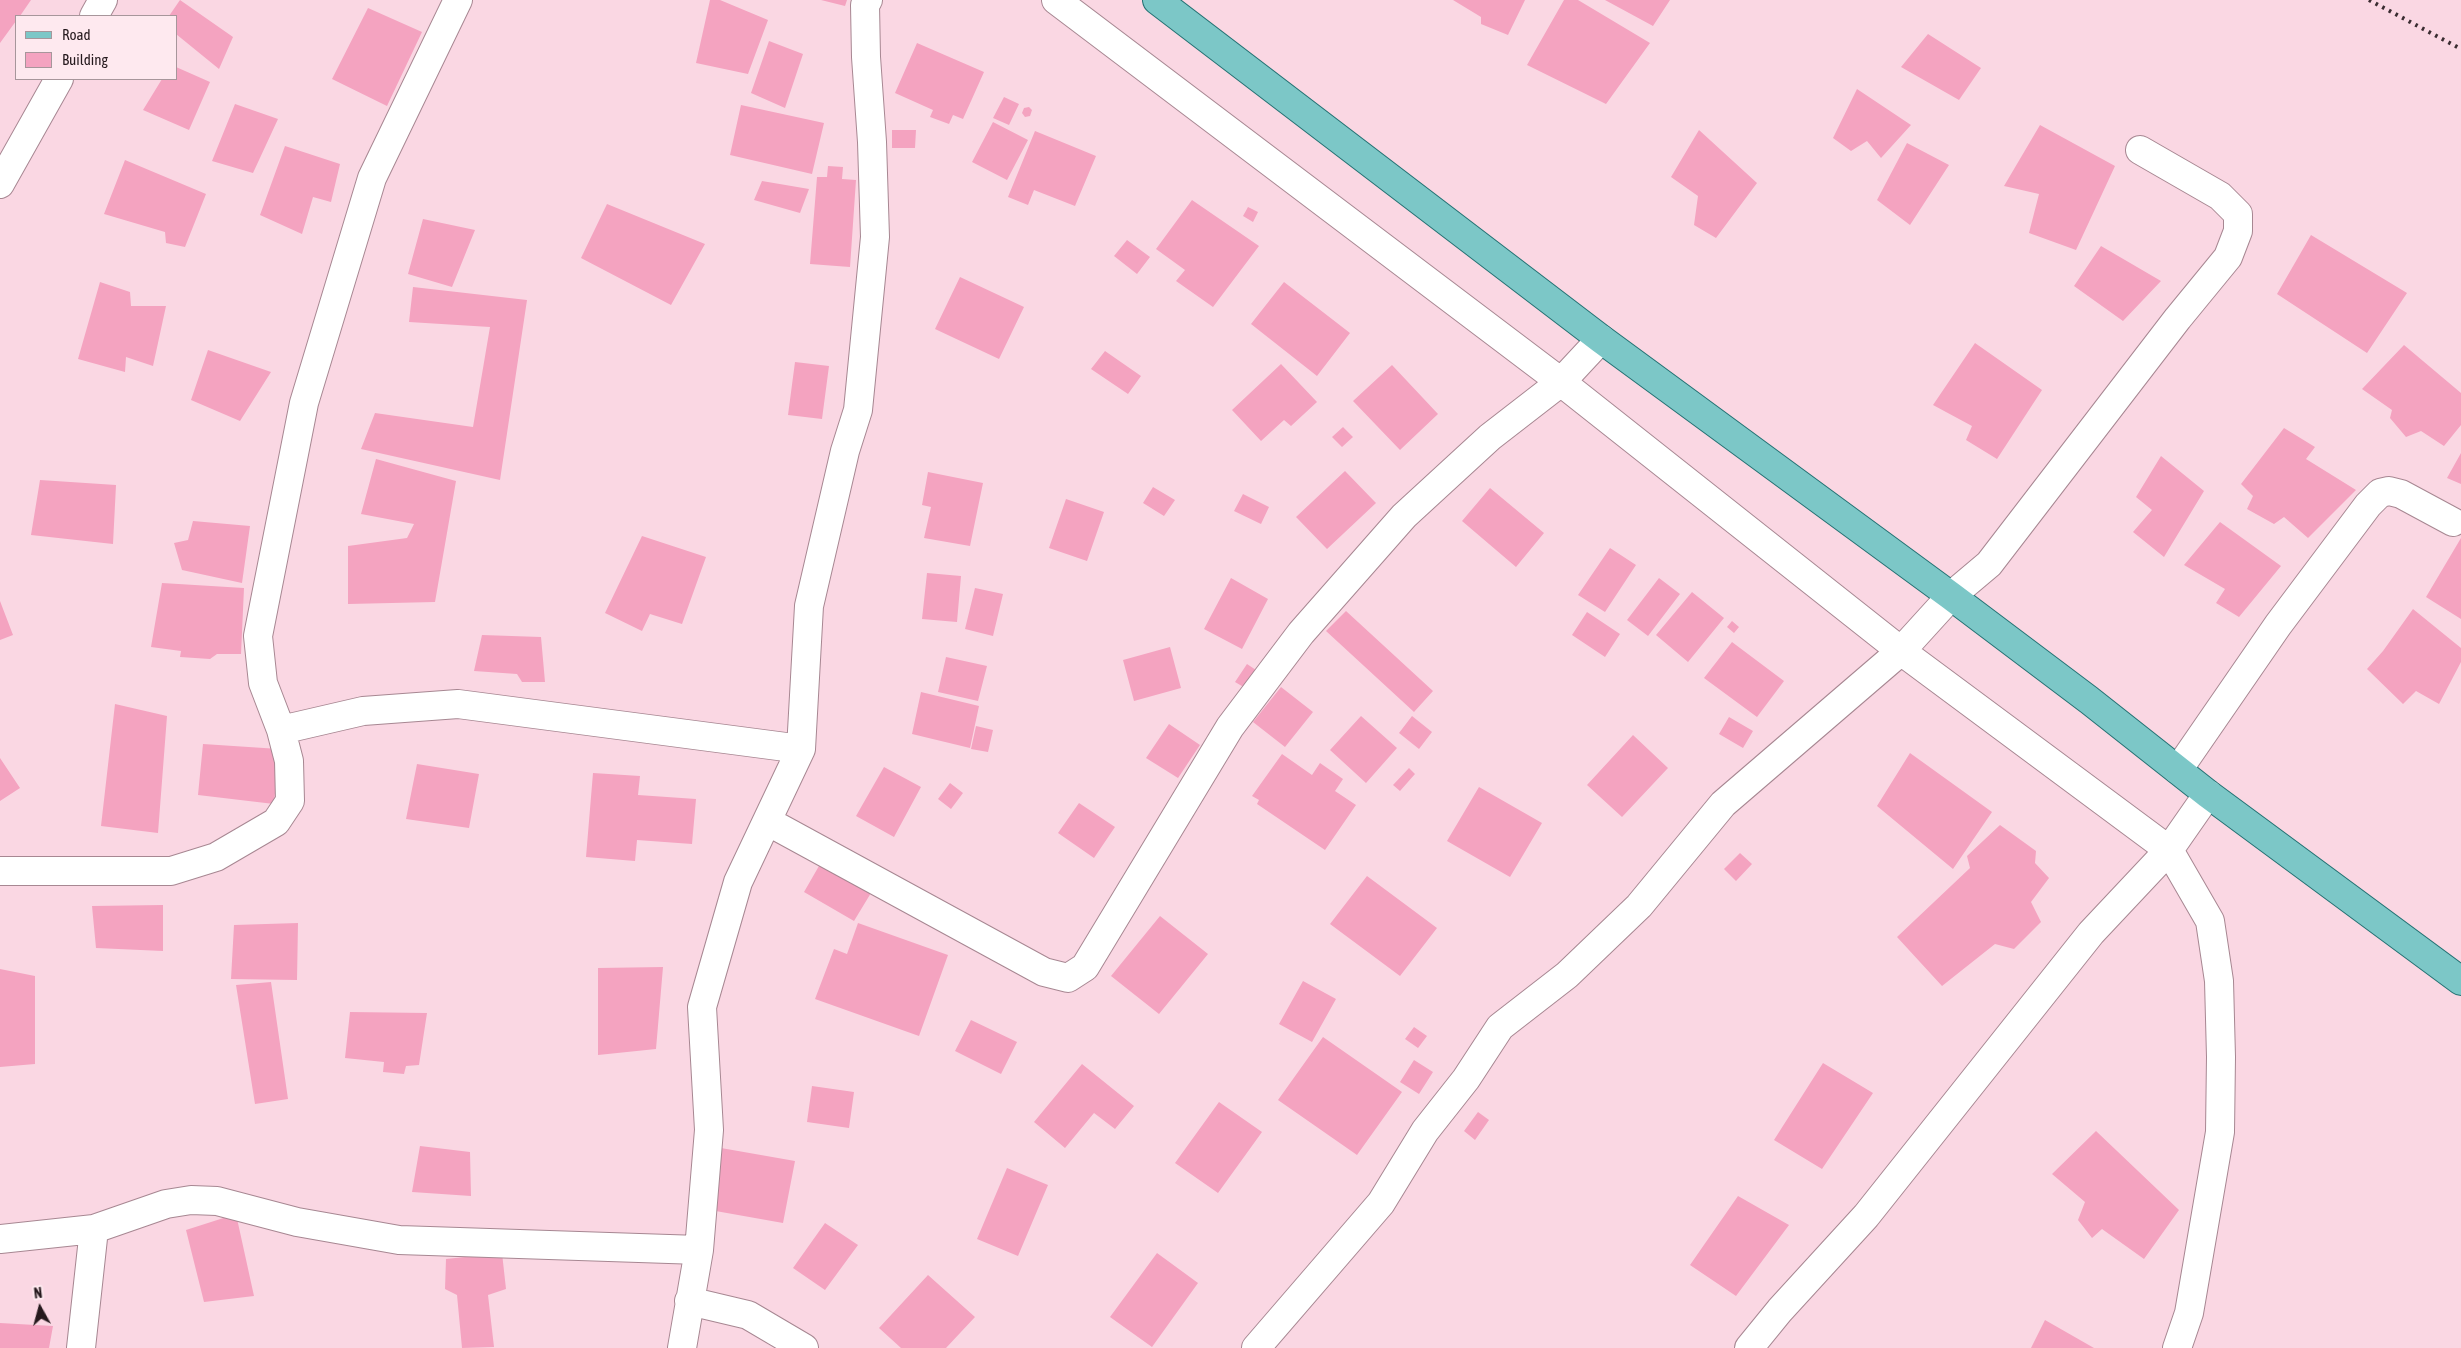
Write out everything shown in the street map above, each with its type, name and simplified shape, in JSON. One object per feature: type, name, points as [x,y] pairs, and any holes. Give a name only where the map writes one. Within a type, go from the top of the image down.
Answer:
[{"type":"main road","points":[[1157,0],[1601,339],[1951,596],[2089,700],[2208,794],[2461,981]]},
{"type":"street","points":[[95,15],[103,0]]},
{"type":"street","points":[[0,871],[171,871],[216,857],[276,822],[290,801],[289,761],[281,730],[263,683],[258,636],[304,403],[372,178],[458,0]]},
{"type":"street","points":[[682,1348],[699,1250],[709,1130],[702,1007],[738,882],[801,749],[809,606],[845,451],[858,410],[874,237],[872,142],[866,58],[866,5],[868,0]]},
{"type":"street","points":[[1056,0],[1561,382],[1901,652],[2169,850],[2210,921],[2219,981],[2221,1057],[2220,1132],[2189,1313],[2177,1348]]},
{"type":"street","points":[[0,184],[58,80]]},
{"type":"street","points":[[1256,1348],[1381,1203],[1425,1131],[1466,1079],[1500,1027],[1568,975],[1639,906],[1723,804],[1901,652],[1951,596],[1989,564],[2178,318],[2228,257],[2238,231],[2238,214],[2220,196],[2140,150]]},
{"type":"street","points":[[767,821],[1044,972],[1068,978],[1084,967],[1230,727],[1301,633],[1404,516],[1490,437],[1561,382],[1601,339]]},
{"type":"street","points":[[2178,770],[2278,625],[2368,505],[2380,493],[2389,491],[2401,494],[2453,522]]},
{"type":"street","points":[[281,730],[363,711],[458,704],[801,749]]},
{"type":"street","points":[[1749,1348],[1780,1310],[1866,1216],[2091,933],[2169,850],[2208,794]]},
{"type":"street","points":[[0,1239],[94,1229],[166,1204],[190,1200],[216,1201],[297,1222],[399,1240],[699,1250]]},
{"type":"street","points":[[81,1348],[94,1229]]},
{"type":"street","points":[[689,1301],[748,1315],[804,1348]]},
{"type":"building","points":[[0,0],[31,0],[21,15],[15,15],[15,22],[0,43]]},
{"type":"building","points":[[180,0],[233,37],[219,69],[178,36],[178,15],[170,15]]},
{"type":"building","points":[[710,0],[720,0],[768,20],[748,74],[696,63]]},
{"type":"building","points":[[821,0],[847,0],[845,6]]},
{"type":"building","points":[[1453,0],[1525,0],[1508,35],[1481,24],[1481,17]]},
{"type":"building","points":[[1564,0],[1578,0],[1650,43],[1606,104],[1527,65]]},
{"type":"building","points":[[1605,0],[1670,0],[1653,26]]},
{"type":"building","points":[[368,8],[422,32],[387,106],[332,79]]},
{"type":"building","points":[[1928,34],[1981,68],[1959,100],[1901,67]]},
{"type":"building","points":[[769,41],[803,54],[785,108],[751,93]]},
{"type":"building","points":[[917,43],[984,72],[963,119],[953,115],[949,124],[930,117],[933,110],[895,93]]},
{"type":"building","points":[[178,68],[210,82],[189,130],[143,110],[161,80],[178,80]]},
{"type":"building","points":[[1857,89],[1911,125],[1881,158],[1867,141],[1851,151],[1833,138]]},
{"type":"building","points":[[1004,97],[1019,104],[1009,125],[993,118]]},
{"type":"building","points":[[235,104],[278,119],[253,173],[212,161]]},
{"type":"building","points":[[741,105],[824,123],[812,174],[730,155]]},
{"type":"building","points":[[1029,107],[1032,110],[1030,116],[1025,117],[1022,113],[1024,108]]},
{"type":"building","points":[[993,122],[1028,140],[1007,180],[972,162]]},
{"type":"building","points":[[2040,125],[2115,166],[2076,250],[2029,233],[2039,194],[2004,186]]},
{"type":"building","points":[[892,130],[916,130],[915,148],[892,148]]},
{"type":"building","points":[[1699,130],[1757,183],[1716,238],[1694,225],[1698,196],[1671,177]]},
{"type":"building","points":[[1035,131],[1096,156],[1075,206],[1034,190],[1028,205],[1008,197]]},
{"type":"building","points":[[1907,143],[1949,165],[1910,225],[1877,200]]},
{"type":"building","points":[[285,146],[340,164],[331,202],[313,197],[302,234],[260,215]]},
{"type":"building","points":[[125,160],[206,194],[185,247],[166,243],[165,232],[104,214]]},
{"type":"building","points":[[828,166],[843,167],[842,179],[856,180],[850,267],[810,264],[817,177],[827,177]]},
{"type":"building","points":[[762,181],[809,189],[800,213],[754,200]]},
{"type":"building","points":[[1192,200],[1259,246],[1213,307],[1176,281],[1185,270],[1156,249]]},
{"type":"building","points":[[607,204],[705,244],[671,305],[581,258]]},
{"type":"building","points":[[1248,207],[1258,212],[1253,222],[1243,216]]},
{"type":"building","points":[[423,219],[475,230],[452,287],[408,274]]},
{"type":"building","points":[[2311,235],[2407,293],[2367,353],[2277,294]]},
{"type":"building","points":[[1127,240],[1150,257],[1137,274],[1114,256]]},
{"type":"building","points":[[2101,246],[2161,281],[2123,321],[2074,286]]},
{"type":"building","points":[[960,277],[1024,307],[999,359],[935,329]]},
{"type":"building","points":[[100,282],[130,292],[131,306],[166,306],[153,366],[126,357],[125,372],[78,359]]},
{"type":"building","points":[[1284,282],[1350,333],[1317,376],[1251,324]]},
{"type":"building","points":[[413,287],[527,300],[500,480],[361,449],[375,413],[473,427],[490,327],[409,322]]},
{"type":"building","points":[[1975,343],[2042,390],[1997,459],[1966,440],[1972,426],[1933,405]]},
{"type":"building","points":[[2404,345],[2461,393],[2461,425],[2444,446],[2421,431],[2406,437],[2390,418],[2392,410],[2362,389]]},
{"type":"building","points":[[208,350],[271,372],[240,421],[191,400]]},
{"type":"building","points":[[1105,351],[1141,376],[1128,394],[1091,369]]},
{"type":"building","points":[[795,362],[829,366],[822,419],[788,415]]},
{"type":"building","points":[[1281,364],[1317,402],[1291,426],[1284,420],[1261,441],[1232,410]]},
{"type":"building","points":[[1392,365],[1438,414],[1400,450],[1353,401]]},
{"type":"building","points":[[1343,427],[1353,437],[1342,447],[1332,437]]},
{"type":"building","points":[[2284,428],[2315,447],[2306,459],[2356,490],[2308,538],[2284,517],[2274,524],[2247,509],[2253,496],[2241,484]]},
{"type":"building","points":[[2461,453],[2461,484],[2447,478]]},
{"type":"building","points":[[2161,456],[2204,491],[2164,557],[2133,532],[2152,510],[2136,497]]},
{"type":"building","points":[[376,459],[456,481],[435,602],[348,604],[348,546],[407,538],[414,524],[361,514]]},
{"type":"building","points":[[1345,471],[1376,503],[1327,549],[1296,517]]},
{"type":"building","points":[[928,472],[983,483],[970,546],[924,538],[931,507],[922,505]]},
{"type":"building","points":[[40,480],[116,485],[113,544],[31,535]]},
{"type":"building","points":[[1153,487],[1175,500],[1164,516],[1143,503]]},
{"type":"building","points":[[1490,488],[1544,533],[1516,567],[1462,521]]},
{"type":"building","points":[[1243,494],[1269,507],[1261,524],[1234,511]]},
{"type":"building","points":[[1066,499],[1104,512],[1087,561],[1049,548]]},
{"type":"building","points":[[193,521],[250,526],[242,583],[182,570],[174,543],[188,540]]},
{"type":"building","points":[[2220,522],[2281,566],[2239,617],[2216,603],[2225,589],[2184,565]]},
{"type":"building","points":[[642,536],[706,557],[682,624],[650,614],[642,631],[605,613]]},
{"type":"building","points":[[2461,538],[2461,619],[2426,597]]},
{"type":"building","points":[[1610,548],[1636,565],[1605,612],[1578,595]]},
{"type":"building","points":[[927,573],[961,576],[957,622],[922,619]]},
{"type":"building","points":[[1231,578],[1268,599],[1242,649],[1204,629]]},
{"type":"building","points":[[1659,578],[1680,594],[1648,636],[1627,620]]},
{"type":"building","points":[[162,583],[244,588],[241,654],[217,654],[210,659],[180,657],[181,651],[151,647]]},
{"type":"building","points":[[975,588],[1003,594],[993,636],[965,629]]},
{"type":"building","points":[[1692,592],[1724,618],[1688,662],[1656,635]]},
{"type":"building","points":[[0,601],[13,635],[0,640]]},
{"type":"building","points":[[2413,609],[2461,648],[2461,662],[2439,704],[2416,691],[2403,704],[2367,669],[2383,651]]},
{"type":"building","points":[[1346,611],[1433,691],[1414,712],[1326,631]]},
{"type":"building","points":[[1587,612],[1620,634],[1605,657],[1572,635]]},
{"type":"building","points":[[1732,621],[1739,627],[1734,633],[1727,627]]},
{"type":"building","points":[[482,635],[541,637],[545,682],[522,682],[517,674],[474,671]]},
{"type":"building","points":[[1732,642],[1784,681],[1757,717],[1704,678]]},
{"type":"building","points":[[1170,647],[1181,688],[1134,701],[1123,660]]},
{"type":"building","points":[[946,657],[987,666],[978,701],[938,692]]},
{"type":"building","points":[[1247,664],[1259,672],[1247,689],[1235,682]]},
{"type":"building","points":[[1281,687],[1313,712],[1285,747],[1253,722]]},
{"type":"building","points":[[921,692],[979,706],[970,748],[912,734]]},
{"type":"building","points":[[115,704],[167,716],[158,833],[101,826]]},
{"type":"building","points":[[1361,716],[1397,748],[1366,783],[1330,750]]},
{"type":"building","points":[[1412,716],[1432,732],[1419,749],[1399,733]]},
{"type":"building","points":[[1729,717],[1753,731],[1743,748],[1719,734]]},
{"type":"building","points":[[1169,724],[1200,745],[1178,778],[1146,758]]},
{"type":"building","points":[[976,726],[993,730],[988,752],[971,749]]},
{"type":"building","points":[[1633,735],[1668,768],[1622,817],[1587,785]]},
{"type":"building","points":[[203,744],[279,749],[274,804],[198,795]]},
{"type":"building","points":[[1910,753],[1992,812],[1953,869],[1877,806]]},
{"type":"building","points":[[1282,754],[1312,775],[1320,763],[1343,779],[1335,791],[1356,805],[1325,850],[1257,804],[1259,800],[1252,796]]},
{"type":"building","points":[[0,758],[20,788],[0,801]]},
{"type":"building","points":[[417,764],[479,774],[469,828],[406,819]]},
{"type":"building","points":[[884,767],[921,787],[894,837],[856,816]]},
{"type":"building","points":[[1409,768],[1415,774],[1400,791],[1393,785]]},
{"type":"building","points":[[593,773],[640,776],[638,795],[696,799],[692,844],[637,840],[635,861],[586,857]]},
{"type":"building","points":[[950,783],[963,793],[951,809],[938,799]]},
{"type":"building","points":[[1479,787],[1542,823],[1510,877],[1447,841]]},
{"type":"building","points":[[1079,803],[1115,827],[1094,858],[1058,833]]},
{"type":"building","points":[[2000,825],[2036,851],[2035,863],[2049,878],[2031,902],[2041,922],[2014,949],[1995,944],[1942,986],[1897,937],[1970,868],[1967,856]]},
{"type":"building","points":[[1740,853],[1752,864],[1736,881],[1724,869]]},
{"type":"building","points":[[823,859],[874,888],[854,921],[804,892]]},
{"type":"building","points":[[1367,876],[1437,928],[1400,976],[1330,924]]},
{"type":"building","points":[[163,905],[163,951],[96,948],[92,906]]},
{"type":"building","points":[[1160,916],[1208,954],[1159,1014],[1111,976]]},
{"type":"building","points":[[298,923],[297,980],[231,979],[234,925]]},
{"type":"building","points":[[858,923],[948,955],[919,1036],[815,999],[834,949],[847,954]]},
{"type":"building","points":[[663,967],[656,1049],[598,1055],[598,968]]},
{"type":"building","points":[[0,969],[35,976],[35,1064],[0,1067]]},
{"type":"building","points":[[1303,981],[1336,999],[1312,1042],[1279,1024]]},
{"type":"building","points":[[271,982],[288,1099],[255,1104],[236,985]]},
{"type":"building","points":[[350,1012],[427,1013],[419,1065],[406,1066],[404,1074],[383,1072],[384,1062],[345,1058]]},
{"type":"building","points":[[971,1020],[1017,1042],[1001,1074],[955,1051]]},
{"type":"building","points":[[1414,1027],[1427,1036],[1418,1048],[1405,1039]]},
{"type":"building","points":[[1323,1037],[1402,1092],[1357,1155],[1278,1100]]},
{"type":"building","points":[[1414,1060],[1433,1072],[1419,1094],[1400,1082]]},
{"type":"building","points":[[1823,1063],[1873,1093],[1822,1169],[1774,1140]]},
{"type":"building","points":[[1082,1064],[1134,1106],[1115,1129],[1094,1113],[1065,1148],[1034,1122]]},
{"type":"building","points":[[812,1086],[854,1092],[849,1128],[807,1122]]},
{"type":"building","points":[[1219,1102],[1262,1132],[1218,1193],[1175,1163]]},
{"type":"building","points":[[1478,1112],[1489,1120],[1475,1140],[1464,1131]]},
{"type":"building","points":[[2096,1131],[2179,1210],[2144,1259],[2102,1229],[2092,1238],[2078,1220],[2085,1202],[2052,1174]]},
{"type":"building","points":[[420,1146],[470,1152],[471,1196],[412,1192]]},
{"type":"building","points":[[721,1148],[795,1161],[783,1223],[710,1210]]},
{"type":"building","points":[[1007,1168],[1048,1185],[1018,1256],[977,1239]]},
{"type":"building","points":[[1738,1196],[1789,1225],[1736,1296],[1690,1265]]},
{"type":"building","points":[[236,1214],[254,1296],[204,1302],[186,1230]]},
{"type":"building","points":[[825,1223],[858,1245],[825,1290],[793,1268]]},
{"type":"building","points":[[502,1253],[506,1289],[488,1295],[494,1347],[462,1348],[457,1295],[445,1289],[446,1259]]},
{"type":"building","points":[[1157,1253],[1198,1283],[1152,1347],[1110,1317]]},
{"type":"building","points":[[928,1275],[975,1317],[946,1348],[901,1348],[879,1328]]},
{"type":"building","points":[[2045,1320],[2094,1348],[2031,1348]]},
{"type":"building","points":[[0,1323],[53,1326],[49,1348],[0,1348]]},
{"type":"railway","points":[[2369,0],[2461,49]]}]
